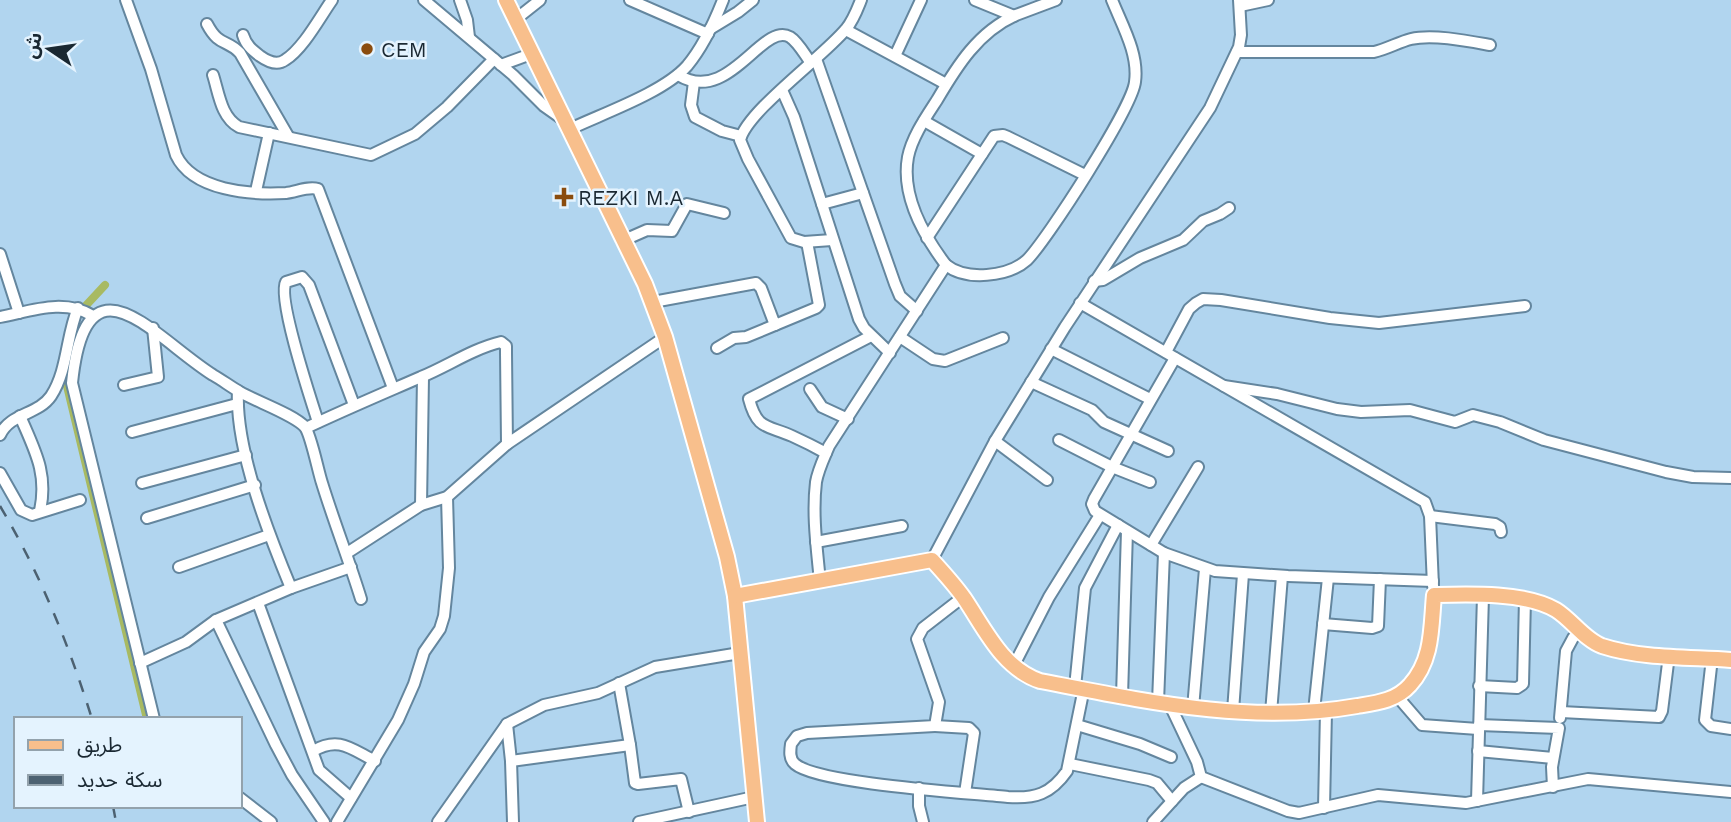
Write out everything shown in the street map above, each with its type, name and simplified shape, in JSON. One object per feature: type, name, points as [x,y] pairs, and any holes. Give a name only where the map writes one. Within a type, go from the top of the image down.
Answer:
[{"type":"main road","points":[[506,0],[564,124],[653,302],[665,337],[727,557],[735,596],[757,822]]},
{"type":"main road","points":[[735,596],[932,559],[1013,667],[1027,676],[1040,681],[1164,704],[1233,711],[1320,711],[1381,702],[1397,696],[1420,673],[1431,638],[1434,588],[1525,599],[1549,606],[1570,619],[1593,642],[1610,648],[1731,660]]},
{"type":"street","points":[[126,0],[179,162],[192,174],[213,186],[286,193],[313,187],[318,189],[393,388]]},
{"type":"street","points":[[243,35],[250,48],[265,59],[277,63],[285,61],[301,44],[332,0]]},
{"type":"street","points":[[424,0],[498,62],[564,124],[656,89],[678,75],[687,66],[709,31],[723,0]]},
{"type":"street","points":[[460,0],[469,37]]},
{"type":"street","points":[[516,19],[540,0]]},
{"type":"street","points":[[630,0],[651,4],[709,31]]},
{"type":"street","points":[[709,31],[753,0]]},
{"type":"street","points":[[832,240],[807,242],[793,239],[742,147],[741,136],[782,90],[846,30],[861,0]]},
{"type":"street","points":[[895,56],[921,0]]},
{"type":"street","points":[[975,0],[1014,16]]},
{"type":"street","points":[[1056,0],[1014,16],[970,49],[924,121],[908,155],[907,173],[918,217],[927,238],[946,265],[959,272],[995,274],[1011,270],[1026,261],[1085,175],[1123,113],[1135,84],[1136,70],[1130,46],[1112,0]]},
{"type":"street","points":[[932,559],[995,441],[1051,349],[1210,108],[1237,52],[1241,35],[1240,3],[1268,0]]},
{"type":"street","points":[[207,24],[217,40],[236,49],[240,54],[288,136]]},
{"type":"street","points":[[846,30],[946,84]]},
{"type":"street","points":[[678,75],[694,82],[726,76],[755,49],[771,40],[790,37],[813,61],[900,296],[917,311]]},
{"type":"street","points":[[1237,52],[1374,52],[1413,38],[1490,44]]},
{"type":"street","points":[[213,75],[225,113],[231,122],[244,130],[288,136],[371,155],[415,134],[498,62],[531,54]]},
{"type":"street","points":[[694,82],[691,105],[695,117],[722,131],[741,136]]},
{"type":"street","points":[[782,90],[794,117],[859,319],[871,336],[890,353]]},
{"type":"street","points":[[924,121],[982,154]]},
{"type":"street","points":[[256,191],[269,133]]},
{"type":"street","points":[[927,238],[994,136],[1003,135],[1085,175]]},
{"type":"street","points":[[822,204],[863,193]]},
{"type":"street","points":[[622,240],[647,230],[672,232],[687,204],[724,213]]},
{"type":"street","points":[[1094,281],[1103,280],[1140,258],[1183,240],[1203,220],[1229,208]]},
{"type":"street","points":[[717,348],[734,338],[746,337],[819,305],[807,242]]},
{"type":"street","points":[[0,254],[19,313]]},
{"type":"street","points":[[820,582],[816,541],[816,482],[826,453],[946,265]]},
{"type":"street","points":[[318,422],[288,316],[283,290],[286,282],[302,277],[309,285],[354,405]]},
{"type":"street","points":[[653,302],[756,283],[761,288],[775,325]]},
{"type":"street","points":[[1080,303],[1170,355],[1417,497],[1425,502],[1430,516],[1434,588],[1380,579],[1243,574],[1205,569],[1164,553],[1100,515],[1092,504],[1150,399],[1170,355],[1189,309],[1203,299],[1378,323],[1525,306]]},
{"type":"street","points":[[0,317],[54,306],[84,311],[121,311],[153,328],[176,349],[238,391],[306,428],[361,599]]},
{"type":"street","points":[[0,435],[4,425],[41,405],[50,397],[61,373],[71,329],[84,311]]},
{"type":"street","points":[[84,311],[87,323],[78,350],[72,383],[154,717]]},
{"type":"street","points":[[124,385],[158,377],[153,328]]},
{"type":"street","points":[[826,453],[765,426],[757,418],[749,399],[871,336]]},
{"type":"street","points":[[347,553],[421,505],[447,497],[507,444],[665,337]]},
{"type":"street","points":[[900,337],[933,359],[945,362],[1003,338]]},
{"type":"street","points":[[306,428],[423,377],[459,358],[497,343],[504,343],[507,444]]},
{"type":"street","points":[[1051,349],[1150,399]]},
{"type":"street","points":[[421,505],[423,377]]},
{"type":"street","points":[[1031,382],[1091,410],[1104,422],[1168,451]]},
{"type":"street","points":[[1224,386],[1361,412],[1410,410],[1455,422],[1473,415],[1500,422],[1544,440],[1622,462],[1693,477],[1731,478]]},
{"type":"street","points":[[810,389],[822,407],[848,419]]},
{"type":"street","points":[[238,391],[237,404],[246,455],[269,536],[291,588]]},
{"type":"street","points":[[132,432],[237,404]]},
{"type":"street","points":[[20,416],[43,476],[40,511]]},
{"type":"street","points":[[1059,440],[1112,467],[1150,482]]},
{"type":"street","points":[[995,441],[1047,480]]},
{"type":"street","points":[[142,483],[246,455]]},
{"type":"street","points":[[1151,545],[1198,467]]},
{"type":"street","points":[[0,473],[21,510],[32,515],[80,500]]},
{"type":"street","points":[[147,518],[255,485]]},
{"type":"street","points":[[337,822],[398,720],[424,652],[440,629],[444,616],[449,554],[447,497]]},
{"type":"street","points":[[1013,667],[1049,597],[1100,515]]},
{"type":"street","points":[[1430,516],[1495,524],[1502,532]]},
{"type":"street","points":[[816,541],[902,526]]},
{"type":"street","points":[[965,793],[974,733],[969,729],[935,726],[807,733],[797,736],[791,744],[791,759],[802,768],[834,777],[965,793],[1020,798],[1042,796],[1060,782],[1070,764],[1077,725],[1085,588],[1122,528]]},
{"type":"street","points":[[1122,528],[1122,696]]},
{"type":"street","points":[[179,567],[269,536]]},
{"type":"street","points":[[1164,553],[1164,704],[1197,762],[1201,777]]},
{"type":"street","points":[[140,663],[186,642],[216,620],[291,588],[351,567]]},
{"type":"street","points":[[1193,708],[1205,569]]},
{"type":"street","points":[[1233,711],[1243,574]]},
{"type":"street","points":[[1271,713],[1282,576]]},
{"type":"street","points":[[1324,808],[1320,711],[1323,624],[1328,578]]},
{"type":"street","points":[[1323,624],[1372,628],[1378,626],[1380,579]]},
{"type":"street","points":[[1477,801],[1483,596]]},
{"type":"street","points":[[935,726],[939,702],[917,639],[923,628],[963,597]]},
{"type":"street","points":[[1479,686],[1517,688],[1523,684],[1525,599]]},
{"type":"street","points":[[258,603],[322,775],[351,798]]},
{"type":"street","points":[[216,620],[276,746],[324,822]]},
{"type":"street","points":[[1553,787],[1553,758],[1561,712],[1566,651],[1581,630]]},
{"type":"street","points":[[438,822],[507,724],[544,705],[598,693],[656,667],[740,653]]},
{"type":"street","points":[[1561,712],[1659,717],[1669,655]]},
{"type":"street","points":[[1712,658],[1705,720],[1712,726],[1731,729]]},
{"type":"street","points":[[619,683],[635,783],[681,779],[689,812]]},
{"type":"street","points":[[1397,696],[1422,724],[1559,728]]},
{"type":"street","points":[[507,724],[513,822]]},
{"type":"street","points":[[1077,725],[1140,744],[1171,757]]},
{"type":"street","points":[[313,751],[332,743],[341,743],[375,761]]},
{"type":"street","points":[[511,761],[630,745]]},
{"type":"street","points":[[1478,751],[1553,758]]},
{"type":"street","points":[[1070,764],[1149,780],[1157,783],[1172,801]]},
{"type":"street","points":[[1153,822],[1184,788],[1201,777]]},
{"type":"street","points":[[1201,777],[1299,813],[1378,795],[1458,803],[1477,801],[1588,779],[1731,792]]},
{"type":"street","points":[[919,788],[923,822]]},
{"type":"street","points":[[639,822],[754,797]]},
{"type":"street","points":[[242,800],[271,822]]},
{"type":"waterway","points":[[79,313],[105,285]]},
{"type":"waterway","points":[[68,363],[67,386],[147,717]]},
{"type":"railway","points":[[0,506],[28,557],[52,610],[91,717]]},
{"type":"railway","points":[[113,808],[116,822]]},
{"type":"place","name":"CEM","points":[[367,49]]},
{"type":"place","name":"REZKI M.A","points":[[564,197]]}]
